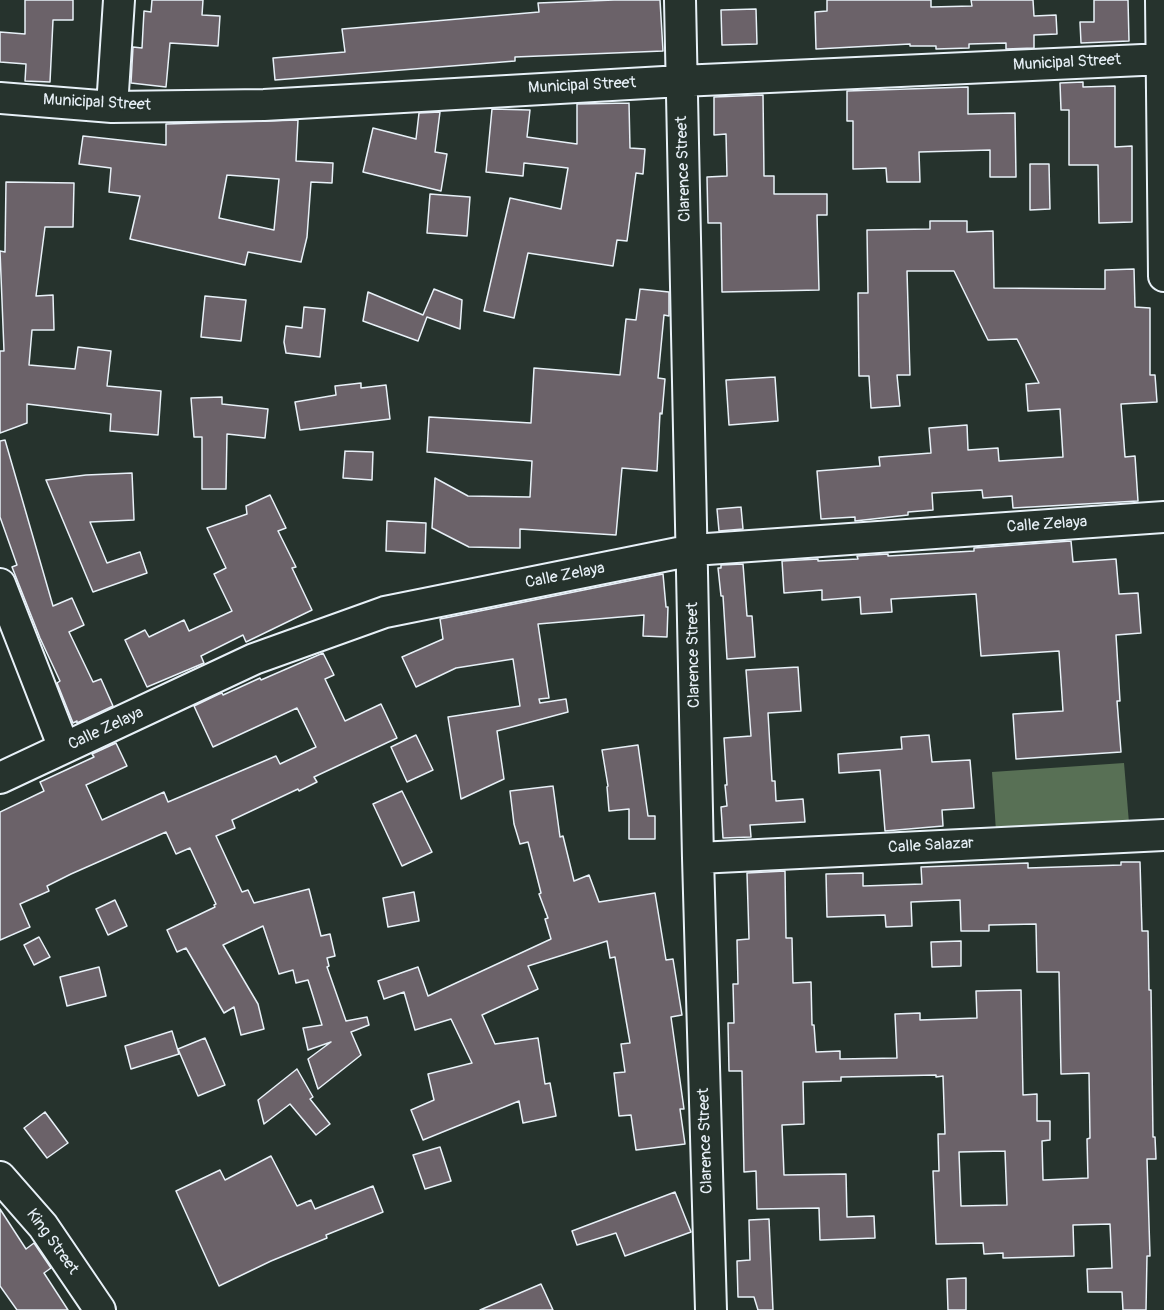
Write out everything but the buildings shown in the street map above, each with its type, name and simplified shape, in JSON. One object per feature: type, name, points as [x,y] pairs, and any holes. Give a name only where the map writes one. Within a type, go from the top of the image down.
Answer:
[{"type":"street","points":[[112,107],[119,0]]},
{"type":"street","name":"Clarence Street","points":[[680,0],[698,858],[711,1310]]},
{"type":"street","points":[[1161,0],[1164,276]]},
{"type":"street","name":"Municipal Street","points":[[0,98],[112,107],[264,105],[681,81],[1163,59]]},
{"type":"street","name":"Calle Zelaya","points":[[0,778],[254,659],[385,612],[693,550],[1164,517]]},
{"type":"street","points":[[0,584],[64,748]]},
{"type":"street","points":[[1164,829],[1164,842]]},
{"type":"street","name":"Calle Salazar","points":[[698,858],[1164,835]]},
{"type":"street","name":"King Street","points":[[0,1177],[43,1226],[100,1310]]},
{"type":"green space","points":[[1124,763],[1129,823],[996,831],[992,772]]}]
